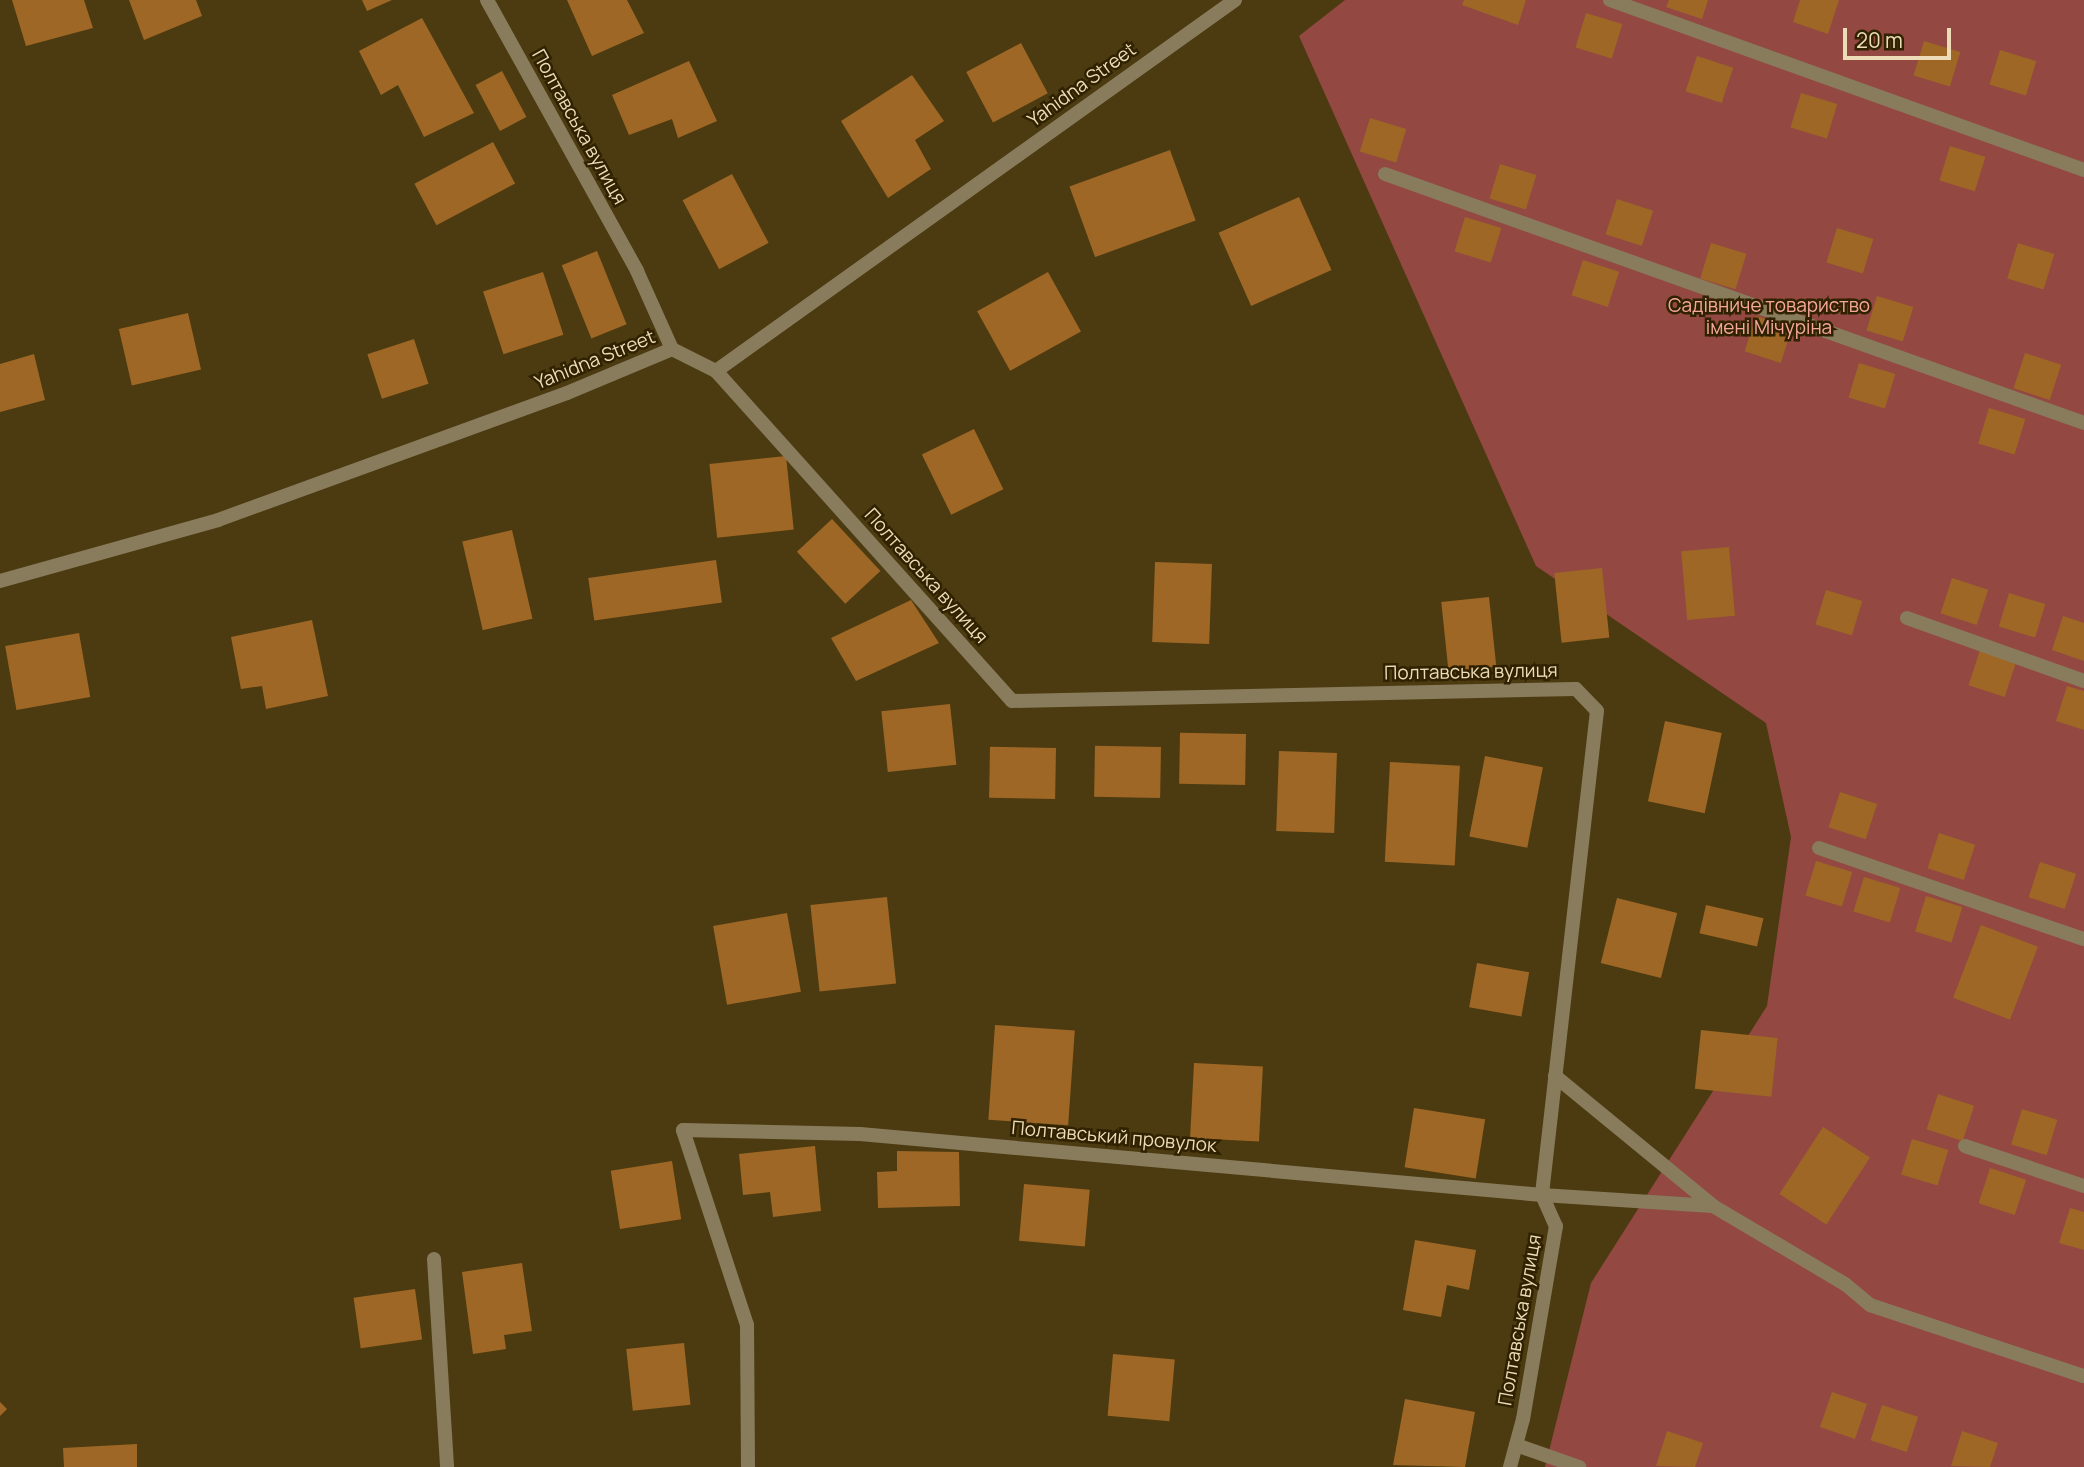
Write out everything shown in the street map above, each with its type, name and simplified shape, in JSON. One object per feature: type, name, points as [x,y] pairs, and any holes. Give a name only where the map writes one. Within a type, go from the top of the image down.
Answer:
[{"type":"street","name":"Полтавська вулиця","points":[[487,0],[637,271],[672,349]]},
{"type":"street","name":"Yahidna Street","points":[[0,581],[218,520],[567,393],[672,349],[716,371],[1235,0]]},
{"type":"street","points":[[1610,0],[2084,170]]},
{"type":"street","points":[[1385,174],[2084,423]]},
{"type":"street","name":"Полтавська вулиця","points":[[716,371],[1012,701],[1576,689],[1597,711],[1542,1195],[1556,1226],[1510,1467]]},
{"type":"street","points":[[1907,618],[2084,681]]},
{"type":"street","points":[[1819,848],[2084,939]]},
{"type":"street","points":[[1555,1076],[1713,1206],[1845,1284],[1870,1305],[2084,1376]]},
{"type":"street","name":"Полтавський провулок","points":[[748,1467],[747,1325],[683,1130],[860,1134],[1542,1195],[1713,1206]]},
{"type":"street","points":[[1965,1146],[2084,1186]]},
{"type":"street","points":[[434,1259],[447,1467]]},
{"type":"street","points":[[1516,1445],[1579,1467]]},
{"type":"green space","name":"Садівниче товариство імені Мічуріна","points":[[1345,0],[2084,0],[2084,1467],[1545,1467],[1591,1283],[1767,1006],[1791,837],[1766,723],[1536,566],[1299,36]]},
{"type":"building","points":[[12,0],[84,0],[93,28],[26,46]]},
{"type":"building","points":[[129,0],[196,0],[202,16],[144,40]]},
{"type":"building","points":[[362,0],[392,0],[367,11]]},
{"type":"building","points":[[567,0],[627,0],[644,33],[592,56]]},
{"type":"building","points":[[1464,0],[1526,0],[1518,25],[1462,5]]},
{"type":"building","points":[[1669,0],[1708,0],[1702,19],[1666,7]]},
{"type":"building","points":[[1800,0],[1839,0],[1828,34],[1793,22]]},
{"type":"building","points":[[1586,13],[1622,24],[1612,59],[1575,47]]},
{"type":"building","points":[[422,18],[474,113],[424,137],[398,85],[381,95],[359,51]]},
{"type":"building","points":[[1924,41],[1960,52],[1950,87],[1913,75]]},
{"type":"building","points":[[1021,43],[1048,93],[993,122],[966,72]]},
{"type":"building","points":[[2000,50],[2036,61],[2026,96],[1989,84]]},
{"type":"building","points":[[1697,56],[1733,68],[1722,103],[1686,91]]},
{"type":"building","points":[[689,61],[717,121],[678,138],[672,119],[629,135],[612,95]]},
{"type":"building","points":[[502,71],[526,117],[500,131],[476,85]]},
{"type":"building","points":[[912,75],[944,121],[915,140],[931,169],[888,198],[841,121]]},
{"type":"building","points":[[1801,93],[1837,104],[1827,139],[1790,127]]},
{"type":"building","points":[[1370,118],[1406,129],[1396,163],[1360,151]]},
{"type":"building","points":[[493,142],[515,183],[436,225],[414,184]]},
{"type":"building","points":[[1950,146],[1985,157],[1975,191],[1939,180]]},
{"type":"building","points":[[1170,150],[1196,220],[1095,257],[1069,187]]},
{"type":"building","points":[[1500,164],[1536,175],[1526,210],[1489,198]]},
{"type":"building","points":[[732,174],[769,243],[719,269],[683,200]]},
{"type":"building","points":[[1299,197],[1332,270],[1251,306],[1219,233]]},
{"type":"building","points":[[1617,199],[1653,211],[1642,246],[1606,234]]},
{"type":"building","points":[[1465,217],[1501,228],[1491,263],[1454,251]]},
{"type":"building","points":[[1837,228],[1873,239],[1863,274],[1826,262]]},
{"type":"building","points":[[1711,243],[1746,254],[1736,289],[1700,278]]},
{"type":"building","points":[[2018,243],[2054,254],[2044,289],[2007,278]]},
{"type":"building","points":[[597,251],[627,324],[591,338],[562,265]]},
{"type":"building","points":[[1583,260],[1619,272],[1608,307],[1572,295]]},
{"type":"building","points":[[543,272],[563,335],[503,354],[483,291]]},
{"type":"building","points":[[1048,272],[1081,331],[1010,371],[977,311]]},
{"type":"building","points":[[1877,296],[1913,307],[1903,342],[1866,330]]},
{"type":"building","points":[[188,313],[201,370],[132,385],[119,329]]},
{"type":"building","points":[[1756,316],[1792,328],[1781,363],[1745,351]]},
{"type":"building","points":[[414,339],[429,384],[382,399],[367,354]]},
{"type":"building","points":[[2025,353],[2061,365],[2050,400],[2014,388]]},
{"type":"building","points":[[34,354],[45,400],[0,412],[0,364]]},
{"type":"building","points":[[1859,363],[1895,374],[1885,409],[1848,397]]},
{"type":"building","points":[[1989,408],[2025,419],[2015,454],[1978,443]]},
{"type":"building","points":[[974,429],[1003,489],[951,515],[922,454]]},
{"type":"building","points":[[786,456],[794,530],[717,538],[709,464]]},
{"type":"building","points":[[832,519],[880,571],[845,604],[797,552]]},
{"type":"building","points":[[512,530],[532,619],[483,630],[462,541]]},
{"type":"building","points":[[1729,547],[1735,616],[1687,620],[1681,551]]},
{"type":"building","points":[[716,560],[722,603],[594,621],[588,578]]},
{"type":"building","points":[[1155,562],[1212,564],[1209,644],[1152,642]]},
{"type":"building","points":[[1602,568],[1609,638],[1562,643],[1554,573]]},
{"type":"building","points":[[1952,578],[1988,590],[1977,625],[1941,613]]},
{"type":"building","points":[[1826,590],[1862,601],[1852,636],[1815,624]]},
{"type":"building","points":[[2009,593],[2045,604],[2035,638],[1999,626]]},
{"type":"building","points":[[1489,597],[1496,667],[1449,672],[1441,602]]},
{"type":"building","points":[[911,600],[939,643],[856,681],[831,638]]},
{"type":"building","points":[[2063,616],[2084,623],[2084,661],[2052,650]]},
{"type":"building","points":[[312,620],[328,696],[266,709],[262,686],[241,689],[231,637]]},
{"type":"building","points":[[79,633],[90,697],[16,710],[5,646]]},
{"type":"building","points":[[1980,650],[2016,662],[2005,697],[1969,685]]},
{"type":"building","points":[[2067,686],[2084,691],[2084,730],[2056,721]]},
{"type":"building","points":[[950,704],[956,765],[888,772],[881,711]]},
{"type":"building","points":[[1665,721],[1722,733],[1705,813],[1648,801]]},
{"type":"building","points":[[1180,733],[1246,734],[1245,785],[1179,784]]},
{"type":"building","points":[[1095,746],[1161,747],[1160,798],[1094,797]]},
{"type":"building","points":[[990,747],[1056,748],[1055,799],[989,798]]},
{"type":"building","points":[[1279,751],[1337,753],[1334,833],[1276,831]]},
{"type":"building","points":[[1485,756],[1543,767],[1527,848],[1469,836]]},
{"type":"building","points":[[1390,762],[1460,766],[1455,866],[1385,862]]},
{"type":"building","points":[[1840,792],[1877,804],[1866,839],[1829,827]]},
{"type":"building","points":[[1939,833],[1975,845],[1964,880],[1928,868]]},
{"type":"building","points":[[1816,861],[1852,872],[1842,907],[1805,895]]},
{"type":"building","points":[[2040,862],[2076,874],[2065,909],[2029,897]]},
{"type":"building","points":[[1864,877],[1900,888],[1890,923],[1853,911]]},
{"type":"building","points":[[1926,896],[1962,907],[1952,942],[1915,931]]},
{"type":"building","points":[[887,897],[896,984],[820,992],[810,905]]},
{"type":"building","points":[[1617,898],[1677,913],[1661,978],[1601,963]]},
{"type":"building","points":[[1706,905],[1763,918],[1757,947],[1699,933]]},
{"type":"building","points":[[787,913],[801,992],[727,1005],[713,926]]},
{"type":"building","points":[[1981,925],[2038,947],[2010,1020],[1953,998]]},
{"type":"building","points":[[1477,963],[1529,972],[1521,1017],[1469,1007]]},
{"type":"building","points":[[995,1025],[1075,1031],[1068,1125],[988,1120]]},
{"type":"building","points":[[1701,1030],[1778,1038],[1771,1097],[1695,1089]]},
{"type":"building","points":[[1194,1063],[1263,1067],[1259,1142],[1190,1138]]},
{"type":"building","points":[[1938,1094],[1974,1106],[1963,1141],[1927,1129]]},
{"type":"building","points":[[1414,1108],[1485,1119],[1476,1179],[1405,1167]]},
{"type":"building","points":[[2022,1109],[2057,1120],[2047,1155],[2011,1144]]},
{"type":"building","points":[[1823,1127],[1870,1157],[1826,1225],[1779,1194]]},
{"type":"building","points":[[1912,1139],[1948,1150],[1938,1185],[1901,1174]]},
{"type":"building","points":[[815,1146],[821,1211],[773,1217],[770,1192],[743,1195],[739,1154]]},
{"type":"building","points":[[897,1151],[959,1152],[960,1206],[878,1208],[877,1172],[897,1171]]},
{"type":"building","points":[[672,1161],[681,1219],[620,1229],[611,1171]]},
{"type":"building","points":[[1990,1168],[2026,1180],[2015,1215],[1979,1203]]},
{"type":"building","points":[[1024,1184],[1090,1190],[1085,1247],[1019,1241]]},
{"type":"building","points":[[2070,1208],[2084,1212],[2084,1250],[2059,1243]]},
{"type":"building","points":[[1415,1240],[1476,1250],[1469,1290],[1447,1285],[1441,1317],[1403,1310]]},
{"type":"building","points":[[522,1263],[532,1331],[504,1335],[506,1349],[473,1354],[462,1272]]},
{"type":"building","points":[[415,1289],[422,1340],[361,1348],[354,1298]]},
{"type":"building","points":[[684,1343],[690,1405],[633,1411],[626,1349]]},
{"type":"building","points":[[1113,1354],[1175,1359],[1169,1421],[1108,1416]]},
{"type":"building","points":[[1832,1392],[1867,1404],[1855,1439],[1820,1427]]},
{"type":"building","points":[[1405,1399],[1475,1412],[1465,1467],[1393,1465]]},
{"type":"building","points":[[0,1402],[7,1409],[0,1416]]},
{"type":"building","points":[[1882,1405],[1918,1417],[1907,1452],[1871,1440]]},
{"type":"building","points":[[1667,1431],[1703,1443],[1695,1467],[1656,1466]]},
{"type":"building","points":[[1962,1431],[1998,1443],[1990,1467],[1951,1466]]},
{"type":"building","points":[[137,1444],[137,1467],[64,1467],[63,1448]]}]
